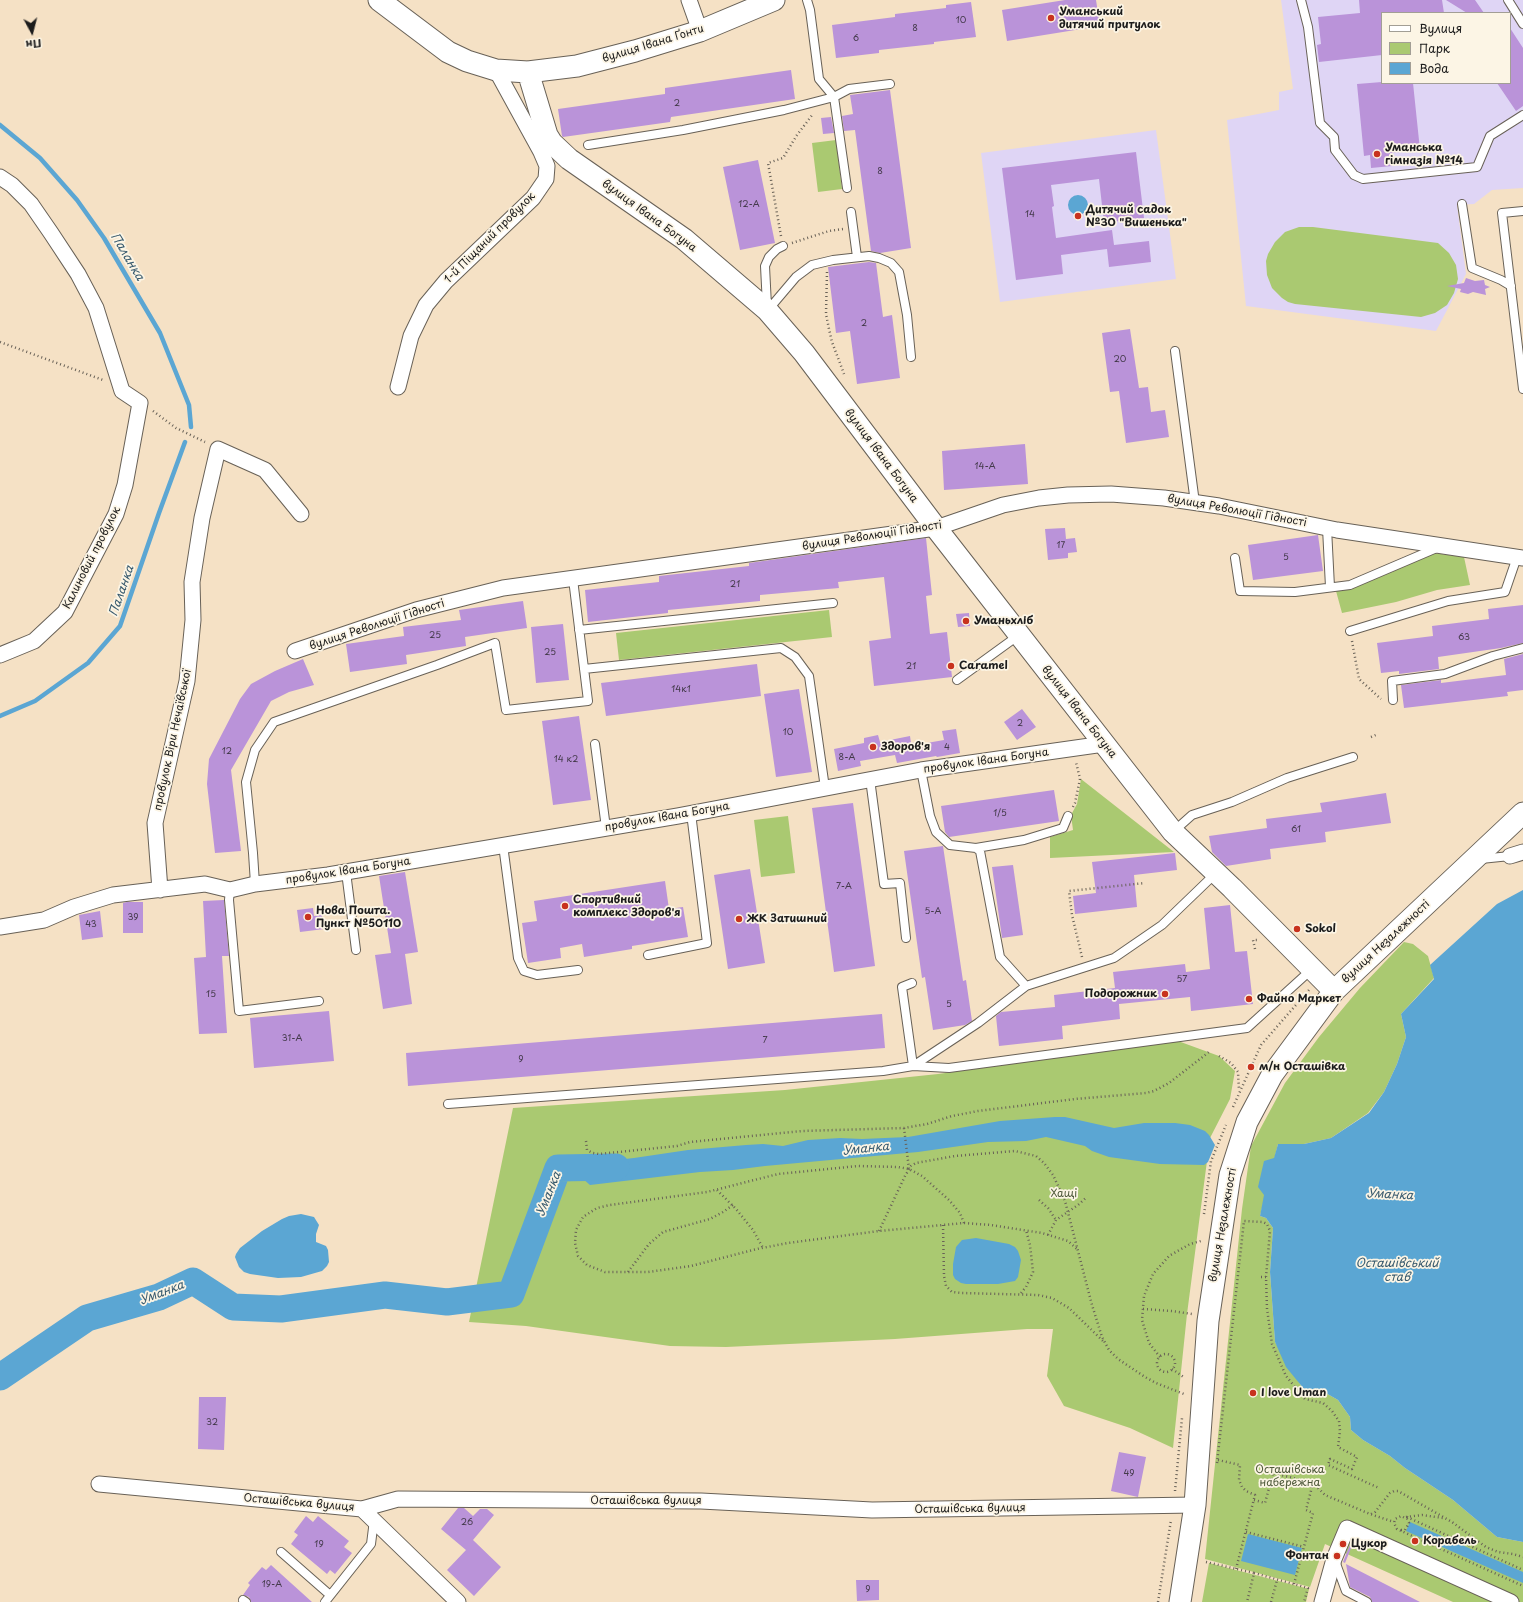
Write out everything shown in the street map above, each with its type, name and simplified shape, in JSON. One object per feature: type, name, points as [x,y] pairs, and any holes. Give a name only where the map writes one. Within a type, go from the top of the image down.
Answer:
[{"type":"main road","points":[[379,0],[448,52],[467,61],[496,70],[528,72]]},
{"type":"main road","name":"вулиця Івана Ґонти","points":[[528,72],[577,66],[635,51],[700,31],[774,0]]},
{"type":"main road","name":"вулиця Івана Богуна","points":[[528,72],[547,135],[559,150],[684,239],[767,310],[804,353],[1019,635],[1098,745],[1173,832],[1334,991]]},
{"type":"main road","name":"вулиця Незалежності","points":[[1180,1602],[1186,1572],[1195,1505],[1208,1321],[1230,1175],[1247,1122],[1272,1075],[1334,991],[1523,813]]},
{"type":"street","points":[[689,0],[700,31]]},
{"type":"street","name":"1-й Піщаний провулок","points":[[398,388],[411,336],[426,305],[446,281],[533,198],[546,179],[547,166],[541,152],[496,70]]},
{"type":"street","points":[[0,177],[12,185],[31,204],[78,274],[96,308],[122,391],[140,403]]},
{"type":"street","name":"Калиновий провулок","points":[[0,654],[34,641],[66,612],[116,514],[125,485],[140,403]]},
{"type":"street","points":[[218,449],[265,470],[301,514]]},
{"type":"street","name":"провулок Віри Нечаївської","points":[[160,890],[155,823],[187,681],[193,620],[192,582],[202,518],[218,449]]},
{"type":"street","name":"вулиця Революції Гідності","points":[[295,651],[416,610],[503,588],[936,528],[1003,505],[1039,498],[1068,495],[1111,494],[1164,498],[1327,528],[1520,557]]},
{"type":"street","name":"провулок Івана Богуна","points":[[230,890],[255,884],[346,872],[606,828],[921,770],[1098,745]]},
{"type":"street","points":[[0,927],[44,920],[74,907],[113,895],[205,884],[230,890]]},
{"type":"street","name":"Осташівська вулиця","points":[[99,1484],[362,1508],[398,1499],[701,1501],[872,1510],[1195,1505]]},
{"type":"street","points":[[362,1508],[458,1602]]},
{"type":"street","points":[[1322,1602],[1334,1559],[1347,1528],[1511,1602]]},
{"type":"lane","points":[[807,0],[810,10],[819,79],[834,97],[848,188]]},
{"type":"lane","points":[[1301,0],[1308,27],[1320,123],[1334,137],[1335,150],[1354,175],[1364,179],[1477,167],[1490,136],[1523,115]]},
{"type":"lane","points":[[1508,0],[1523,24]]},
{"type":"lane","points":[[588,145],[683,130],[784,110],[834,97],[849,89],[890,84]]},
{"type":"lane","points":[[1462,204],[1472,268],[1501,280],[1511,286]]},
{"type":"lane","points":[[1523,210],[1502,213],[1523,389]]},
{"type":"lane","points":[[851,212],[857,257]]},
{"type":"lane","points":[[767,310],[765,266],[769,257],[777,249],[783,246]]},
{"type":"lane","points":[[830,261],[839,253]]},
{"type":"lane","points":[[767,310],[796,276],[812,265],[857,257],[869,256],[879,258],[891,263],[899,272],[907,315],[911,357]]},
{"type":"lane","points":[[1175,351],[1196,503]]},
{"type":"lane","points":[[1327,528],[1330,587]]},
{"type":"lane","points":[[1235,558],[1240,591],[1295,592],[1350,585],[1443,545]]},
{"type":"lane","points":[[1350,631],[1448,601],[1505,592],[1520,557]]},
{"type":"lane","points":[[255,884],[246,782],[255,750],[274,722],[495,643],[506,710],[588,701],[573,579]]},
{"type":"lane","points":[[579,630],[833,604]]},
{"type":"lane","points":[[598,628],[605,630],[606,634]]},
{"type":"lane","points":[[957,680],[1019,635]]},
{"type":"lane","points":[[584,668],[781,648],[795,657],[809,676],[825,788]]},
{"type":"lane","points":[[1393,700],[1392,681],[1445,674],[1492,656],[1523,648]]},
{"type":"lane","points":[[595,744],[606,828]]},
{"type":"lane","points":[[1173,832],[1192,815],[1232,802],[1287,778],[1353,757]]},
{"type":"lane","points":[[921,770],[930,816],[936,832],[950,846],[976,848],[1024,840],[1063,828],[1068,816]]},
{"type":"lane","points":[[870,779],[884,884],[900,883],[906,938]]},
{"type":"lane","points":[[648,955],[707,943],[691,813]]},
{"type":"lane","points":[[502,845],[518,958],[524,971],[537,975],[578,970]]},
{"type":"lane","points":[[976,848],[980,851],[1000,957],[1026,986]]},
{"type":"lane","points":[[1474,860],[1517,854]]},
{"type":"lane","points":[[346,872],[356,950]]},
{"type":"lane","points":[[913,1066],[978,1023],[1026,986],[1114,958],[1162,925],[1216,873]]},
{"type":"lane","points":[[230,890],[229,900],[239,1011],[319,1001]]},
{"type":"lane","points":[[448,1104],[883,1071],[913,1066],[949,1068],[1247,1028],[1312,968]]},
{"type":"lane","points":[[912,983],[902,987],[913,1066]]},
{"type":"lane","points":[[281,1552],[328,1599],[371,1544],[374,1520]]},
{"type":"lane","points":[[1334,1559],[1346,1591],[1367,1602]]},
{"type":"path","points":[[812,109],[813,115],[797,135],[783,158],[768,163],[783,246],[829,231],[853,227]]},
{"type":"path","points":[[830,261],[826,314],[832,342],[846,379]]},
{"type":"path","points":[[0,342],[108,382],[122,391]]},
{"type":"path","points":[[140,403],[176,428],[218,449]]},
{"type":"path","points":[[1350,631],[1359,679],[1384,702]]},
{"type":"path","points":[[1371,737],[1378,734]]},
{"type":"path","points":[[1068,816],[1075,803],[1080,779],[1076,760],[1098,745]]},
{"type":"path","points":[[1084,967],[1072,915],[1069,891],[1145,883]]},
{"type":"path","points":[[1254,949],[1253,940],[1259,940]]},
{"type":"path","points":[[586,1141],[587,1150],[599,1154],[677,1146],[690,1142],[802,1131],[904,1130],[952,1116],[978,1111],[1154,1091],[1168,1083],[1209,1052]]},
{"type":"path","points":[[1219,1056],[1231,1063],[1238,1072],[1240,1085],[1239,1094]]},
{"type":"path","points":[[904,1130],[909,1169]]},
{"type":"path","points":[[879,1231],[909,1169],[911,1166],[921,1161],[955,1156],[1015,1151],[1036,1156],[1044,1163],[1053,1175],[1065,1201],[1092,1305],[1105,1343],[1109,1350],[1118,1360],[1156,1383],[1184,1394]]},
{"type":"path","points":[[964,1223],[960,1213],[949,1200],[922,1176],[909,1169],[898,1167],[858,1166],[778,1174],[717,1190],[597,1208],[583,1217],[576,1230],[575,1236],[576,1250],[581,1260],[587,1265],[605,1272],[648,1272],[691,1266],[763,1248],[879,1231],[964,1223],[991,1225],[1048,1235],[1068,1241],[1077,1249]]},
{"type":"path","points":[[717,1190],[753,1230],[763,1248]]},
{"type":"path","points":[[1048,1235],[1056,1220],[1087,1198]]},
{"type":"path","points":[[1039,1200],[1048,1208],[1056,1220]]},
{"type":"path","points":[[628,1272],[649,1244],[663,1232],[710,1219],[724,1212],[732,1205]]},
{"type":"path","points":[[1217,1468],[1244,1221],[1263,1222],[1267,1224],[1270,1231],[1266,1277],[1267,1309],[1272,1344],[1286,1376],[1305,1399],[1323,1403],[1332,1411],[1339,1421],[1340,1431],[1338,1447],[1356,1457],[1352,1469],[1330,1459],[1328,1464],[1379,1488]]},
{"type":"path","points":[[943,1225],[944,1276],[946,1286],[952,1292],[1021,1293],[1052,1298],[1069,1308],[1105,1343]]},
{"type":"path","points":[[1021,1293],[1026,1287],[1033,1272],[1030,1246],[1026,1230]]},
{"type":"path","points":[[1160,1357],[1149,1343],[1142,1320],[1144,1296],[1153,1274],[1169,1256],[1190,1244],[1201,1241]]},
{"type":"path","points":[[1261,1277],[1266,1277]]},
{"type":"path","points":[[1143,1309],[1193,1314]]},
{"type":"path","points":[[1166,1354],[1171,1356],[1175,1364],[1172,1369],[1167,1371],[1159,1368],[1157,1363],[1160,1357],[1166,1354]]},
{"type":"path","points":[[1172,1369],[1185,1378]]},
{"type":"path","points":[[1218,1460],[1240,1465],[1239,1480],[1242,1487],[1246,1491],[1255,1495],[1236,1569]]},
{"type":"path","points":[[1254,1500],[1265,1503],[1273,1473],[1313,1483],[1325,1495],[1370,1514],[1394,1522],[1395,1526],[1401,1530],[1523,1586]]},
{"type":"path","points":[[1294,1584],[1313,1513],[1306,1510],[1313,1483]]},
{"type":"path","points":[[1370,1514],[1375,1512],[1390,1493],[1395,1490],[1420,1502],[1486,1547],[1498,1552],[1523,1557]]},
{"type":"path","points":[[1394,1522],[1398,1517],[1422,1515],[1447,1519]]},
{"type":"path","points":[[1401,1530],[1405,1530],[1408,1527],[1405,1517]]},
{"type":"path","points":[[1405,1517],[1523,1570]]},
{"type":"path","points":[[1246,1532],[1304,1547]]},
{"type":"path","points":[[1206,1564],[1206,1562],[1254,1573],[1308,1588],[1304,1602]]},
{"type":"path","points":[[1247,1602],[1254,1573]]},
{"type":"path","points":[[1270,1602],[1277,1580]]},
{"type":"shaded area","name":"Уманська гімназія №14","points":[[1281,0],[1523,0],[1523,188],[1492,190],[1474,204],[1457,205],[1466,274],[1436,331],[1246,306],[1227,120],[1279,110],[1279,92],[1293,89]]},
{"type":"shaded area","name":"Дитячий садок №30 \"Вишенька\"","points":[[1156,130],[1176,279],[1000,302],[981,153]]},
{"type":"green space","points":[[836,140],[842,189],[818,192],[812,143]]},
{"type":"green space","points":[[1299,227],[1313,227],[1438,243],[1449,253],[1456,265],[1458,279],[1454,293],[1447,305],[1435,313],[1421,317],[1295,304],[1288,302],[1272,288],[1267,275],[1266,261],[1275,242],[1285,232]]},
{"type":"green space","points":[[1433,553],[1464,557],[1470,585],[1437,590],[1396,602],[1342,613],[1336,591]]},
{"type":"green space","points":[[829,610],[832,637],[619,660],[616,633]]},
{"type":"green space","points":[[1081,779],[1174,852],[1050,858],[1050,837],[1073,830],[1071,815],[1077,804]]},
{"type":"green space","points":[[788,816],[795,873],[761,877],[754,820]]},
{"type":"green space","name":"Осташівська набережна","points":[[1404,942],[1413,944],[1428,956],[1434,978],[1401,1014],[1406,1037],[1397,1064],[1384,1092],[1368,1113],[1331,1138],[1304,1144],[1278,1144],[1260,1216],[1266,1218],[1273,1228],[1270,1272],[1275,1342],[1303,1389],[1324,1392],[1338,1400],[1350,1417],[1351,1430],[1363,1440],[1390,1456],[1405,1468],[1453,1500],[1497,1537],[1523,1542],[1523,1602],[1453,1602],[1325,1544],[1310,1587],[1205,1559],[1242,1209],[1251,1146],[1285,1083],[1319,1037],[1360,988]]},
{"type":"green space","name":"Хащі","points":[[1178,1041],[1219,1056],[1235,1071],[1230,1099],[1210,1138],[1187,1314],[1173,1448],[1130,1428],[1064,1406],[1047,1376],[1053,1329],[1027,1329],[895,1339],[726,1347],[670,1346],[526,1326],[469,1322],[513,1108],[785,1090],[938,1074]]},
{"type":"green space","points":[[1209,1563],[1309,1589],[1306,1602],[1202,1602]]},
{"type":"water","points":[[1078,195],[1085,198],[1088,205],[1085,212],[1078,215],[1071,212],[1068,205],[1071,198]]},
{"type":"water","name":"Осташівський став","points":[[1523,890],[1523,1542],[1497,1537],[1453,1500],[1405,1468],[1390,1456],[1363,1440],[1351,1430],[1350,1417],[1338,1400],[1324,1392],[1304,1389],[1286,1367],[1275,1342],[1270,1272],[1273,1228],[1266,1218],[1260,1216],[1264,1195],[1258,1187],[1264,1161],[1274,1158],[1278,1144],[1304,1144],[1331,1138],[1369,1113],[1384,1092],[1397,1064],[1406,1037],[1401,1014],[1434,979],[1430,965],[1497,904]]},
{"type":"water","points":[[1065,1117],[1114,1128],[1144,1123],[1175,1123],[1190,1125],[1205,1131],[1215,1145],[1208,1162],[1204,1165],[1160,1164],[1109,1157],[1092,1151],[1085,1146],[1046,1137],[1026,1141],[988,1142],[918,1152],[700,1172],[590,1185],[582,1178],[580,1164],[688,1150],[746,1145],[763,1144],[783,1146],[808,1140],[908,1137],[1000,1121]]},
{"type":"water","points":[[301,1214],[314,1217],[319,1225],[316,1234],[316,1242],[326,1246],[328,1250],[329,1262],[322,1271],[301,1277],[278,1278],[250,1274],[244,1272],[239,1267],[235,1257],[240,1248],[262,1231],[282,1219]]},
{"type":"water","points":[[976,1238],[1009,1244],[1015,1247],[1021,1260],[1018,1277],[1015,1281],[998,1284],[966,1284],[955,1279],[953,1275],[953,1264],[956,1247],[962,1240]]},
{"type":"water","points":[[1410,1522],[1523,1572],[1523,1583],[1406,1531]]},
{"type":"water","points":[[1248,1534],[1302,1548],[1295,1575],[1241,1561]]},
{"type":"building","name":"Уманський дитячий притулок","points":[[1065,0],[1096,0],[1100,26],[1007,41],[1002,10]]},
{"type":"building","points":[[1359,0],[1442,0],[1444,12],[1381,12],[1381,55],[1319,62],[1317,45],[1321,44],[1318,17],[1360,13]]},
{"type":"building","points":[[1446,0],[1475,0],[1483,12],[1465,12]]},
{"type":"building","points":[[971,2],[976,37],[934,42],[934,44],[879,50],[879,53],[836,58],[832,25],[895,17],[895,14],[946,8],[946,5]]},
{"type":"building","points":[[1511,30],[1523,48],[1523,106],[1516,111],[1498,84],[1511,84]]},
{"type":"building","points":[[791,70],[795,99],[671,117],[670,122],[562,136],[558,109],[665,94],[665,88]]},
{"type":"building","points":[[1381,82],[1381,84],[1413,84],[1420,150],[1390,153],[1392,166],[1371,168],[1370,155],[1364,156],[1357,84]]},
{"type":"building","points":[[890,90],[911,248],[880,253],[871,251],[855,130],[844,131],[842,116],[853,114],[850,95]]},
{"type":"building","points":[[831,117],[834,133],[823,134],[821,118]]},
{"type":"building","points":[[1136,152],[1144,218],[1104,223],[1099,179],[1051,185],[1056,238],[1112,230],[1114,245],[1149,241],[1151,262],[1109,267],[1107,249],[1061,255],[1063,274],[1016,280],[1002,168]]},
{"type":"building","points":[[758,160],[775,243],[740,250],[723,167]]},
{"type":"building","points":[[869,262],[876,263],[883,317],[892,315],[900,378],[857,384],[850,331],[836,333],[828,267]]},
{"type":"building","points":[[1466,278],[1475,281],[1484,280],[1485,285],[1490,287],[1485,289],[1486,295],[1473,292],[1468,294],[1460,292],[1461,289],[1447,286],[1464,283]]},
{"type":"building","points":[[1130,329],[1139,388],[1148,387],[1151,412],[1165,410],[1169,437],[1126,443],[1119,391],[1110,392],[1102,333]]},
{"type":"building","points":[[1025,444],[1028,484],[944,490],[942,451]]},
{"type":"building","points":[[1065,528],[1066,539],[1075,538],[1077,552],[1068,553],[1068,558],[1048,560],[1045,529]]},
{"type":"building","points":[[1318,535],[1323,571],[1253,580],[1248,545]]},
{"type":"building","points":[[926,538],[932,595],[926,596],[930,634],[947,632],[952,677],[874,686],[869,641],[891,638],[884,577],[838,582],[839,588],[760,595],[760,601],[668,610],[668,613],[588,622],[585,590],[659,582],[659,576],[749,566],[749,563]]},
{"type":"building","points":[[523,601],[527,628],[465,637],[466,646],[406,655],[407,664],[350,672],[346,644],[404,636],[403,627],[461,620],[459,610]]},
{"type":"building","points":[[1523,605],[1523,643],[1501,648],[1438,657],[1439,669],[1399,674],[1399,671],[1381,673],[1377,643],[1433,636],[1432,626],[1489,619],[1488,609]]},
{"type":"building","points":[[969,613],[970,626],[958,627],[956,614]]},
{"type":"building","points":[[563,624],[569,680],[536,683],[531,627]]},
{"type":"building","points":[[1523,654],[1523,690],[1507,692],[1508,696],[1404,708],[1401,685],[1441,680],[1441,683],[1506,675],[1504,659]]},
{"type":"building","points":[[303,659],[314,685],[289,692],[271,701],[231,770],[241,851],[215,853],[207,784],[209,759],[240,699],[251,684],[275,671]]},
{"type":"building","points":[[757,664],[761,696],[606,716],[601,683]]},
{"type":"building","points":[[799,689],[812,772],[776,777],[764,694]]},
{"type":"building","points":[[1022,709],[1036,727],[1017,740],[1004,722]]},
{"type":"building","points":[[579,716],[591,800],[553,805],[542,721]]},
{"type":"building","points":[[956,729],[960,753],[897,763],[895,755],[860,761],[861,766],[838,771],[834,749],[864,743],[864,738],[878,735],[880,742],[910,736],[911,743],[920,742],[921,744],[944,740],[942,731]]},
{"type":"building","points":[[1054,790],[1059,821],[949,837],[945,832],[941,806]]},
{"type":"building","points":[[1386,793],[1391,823],[1325,832],[1326,842],[1270,849],[1271,859],[1226,866],[1212,852],[1209,836],[1267,828],[1266,819],[1322,812],[1320,803]]},
{"type":"building","points":[[853,803],[875,966],[834,972],[812,808]]},
{"type":"building","points":[[943,846],[963,981],[966,980],[972,1021],[965,1025],[933,1030],[925,977],[922,978],[904,851]]},
{"type":"building","points":[[1175,853],[1177,870],[1134,875],[1137,907],[1075,914],[1073,896],[1096,893],[1092,862]]},
{"type":"building","points":[[1013,865],[1023,935],[1002,938],[992,867]]},
{"type":"building","name":"ЖК Затишний","points":[[750,869],[765,963],[728,969],[714,875]]},
{"type":"building","points":[[405,872],[418,952],[405,954],[412,1004],[383,1009],[375,955],[391,953],[379,876]]},
{"type":"building","points":[[665,881],[669,909],[683,907],[688,937],[632,946],[632,949],[584,957],[582,944],[560,948],[561,958],[528,963],[522,923],[537,921],[534,901]]},
{"type":"building","points":[[224,900],[229,956],[222,956],[227,1033],[199,1034],[194,958],[206,957],[203,901]]},
{"type":"building","points":[[143,902],[143,933],[123,933],[123,903]]},
{"type":"building","points":[[1230,905],[1235,952],[1247,951],[1253,1004],[1191,1011],[1190,997],[1119,1004],[1120,1019],[1062,1026],[1063,1039],[999,1046],[996,1016],[1001,1012],[1055,1007],[1054,995],[1115,988],[1113,972],[1185,964],[1186,972],[1210,969],[1204,908]]},
{"type":"building","points":[[313,908],[314,916],[322,915],[324,929],[300,932],[297,910]]},
{"type":"building","points":[[100,911],[103,937],[82,940],[79,915]]},
{"type":"building","points":[[329,1011],[334,1061],[254,1068],[250,1018]]},
{"type":"building","points":[[882,1014],[885,1048],[408,1086],[406,1053]]},
{"type":"building","points":[[199,1397],[226,1397],[224,1450],[198,1449]]},
{"type":"building","points":[[1119,1452],[1146,1457],[1138,1497],[1111,1491]]},
{"type":"building","points":[[458,1508],[464,1508],[473,1516],[480,1509],[487,1509],[494,1515],[473,1540],[501,1567],[474,1596],[447,1570],[466,1550],[441,1529]]},
{"type":"building","points":[[306,1516],[313,1522],[318,1516],[349,1541],[344,1547],[352,1553],[335,1574],[330,1570],[327,1574],[291,1544],[298,1535],[294,1532]]},
{"type":"building","points":[[1352,1540],[1354,1541],[1345,1563],[1343,1562]]},
{"type":"building","points":[[1346,1564],[1420,1602],[1372,1602],[1370,1597],[1350,1587]]},
{"type":"building","points":[[271,1565],[312,1602],[251,1602],[249,1597],[243,1595],[250,1585],[248,1583],[262,1567],[266,1570]]},
{"type":"building","points":[[856,1580],[879,1580],[879,1600],[857,1601]]},
{"type":"waterway","name":"Паланка","points":[[0,125],[40,158],[77,200],[104,238],[160,333],[189,405],[191,427]]},
{"type":"waterway","name":"Паланка","points":[[0,716],[35,701],[88,663],[120,626],[185,442]]},
{"type":"waterway","name":"Уманка","points":[[0,1377],[87,1318],[159,1297],[193,1281],[233,1307],[281,1309],[385,1295],[447,1302],[511,1294],[558,1168],[616,1167]]},
{"type":"place","name":"Уманський дитячий притулок","points":[[1051,18]]},
{"type":"place","name":"Уманська гімназія №14","points":[[1377,154]]},
{"type":"place","name":"Дитячий садок №30 \"Вишенька\"","points":[[1078,216]]},
{"type":"place","name":"Уманьхліб","points":[[966,621]]},
{"type":"place","name":"Caramel","points":[[951,666]]},
{"type":"place","name":"Здоров'я","points":[[873,747]]},
{"type":"place","name":"Спортивний комплекс Здоров'я","points":[[565,906]]},
{"type":"place","name":"Нова Пошта. Пункт №50110","points":[[308,917]]},
{"type":"place","name":"ЖК Затишний","points":[[739,919]]},
{"type":"place","name":"Sokol","points":[[1297,929]]},
{"type":"place","name":"Подорожник","points":[[1165,994]]},
{"type":"place","name":"Файно Маркет","points":[[1249,999]]},
{"type":"place","name":"м/н Осташівка","points":[[1251,1067]]},
{"type":"place","name":"I love Uman","points":[[1253,1393]]},
{"type":"place","name":"Корабель","points":[[1415,1541]]},
{"type":"place","name":"Цукор","points":[[1343,1544]]},
{"type":"place","name":"Фонтан","points":[[1337,1556]]}]
